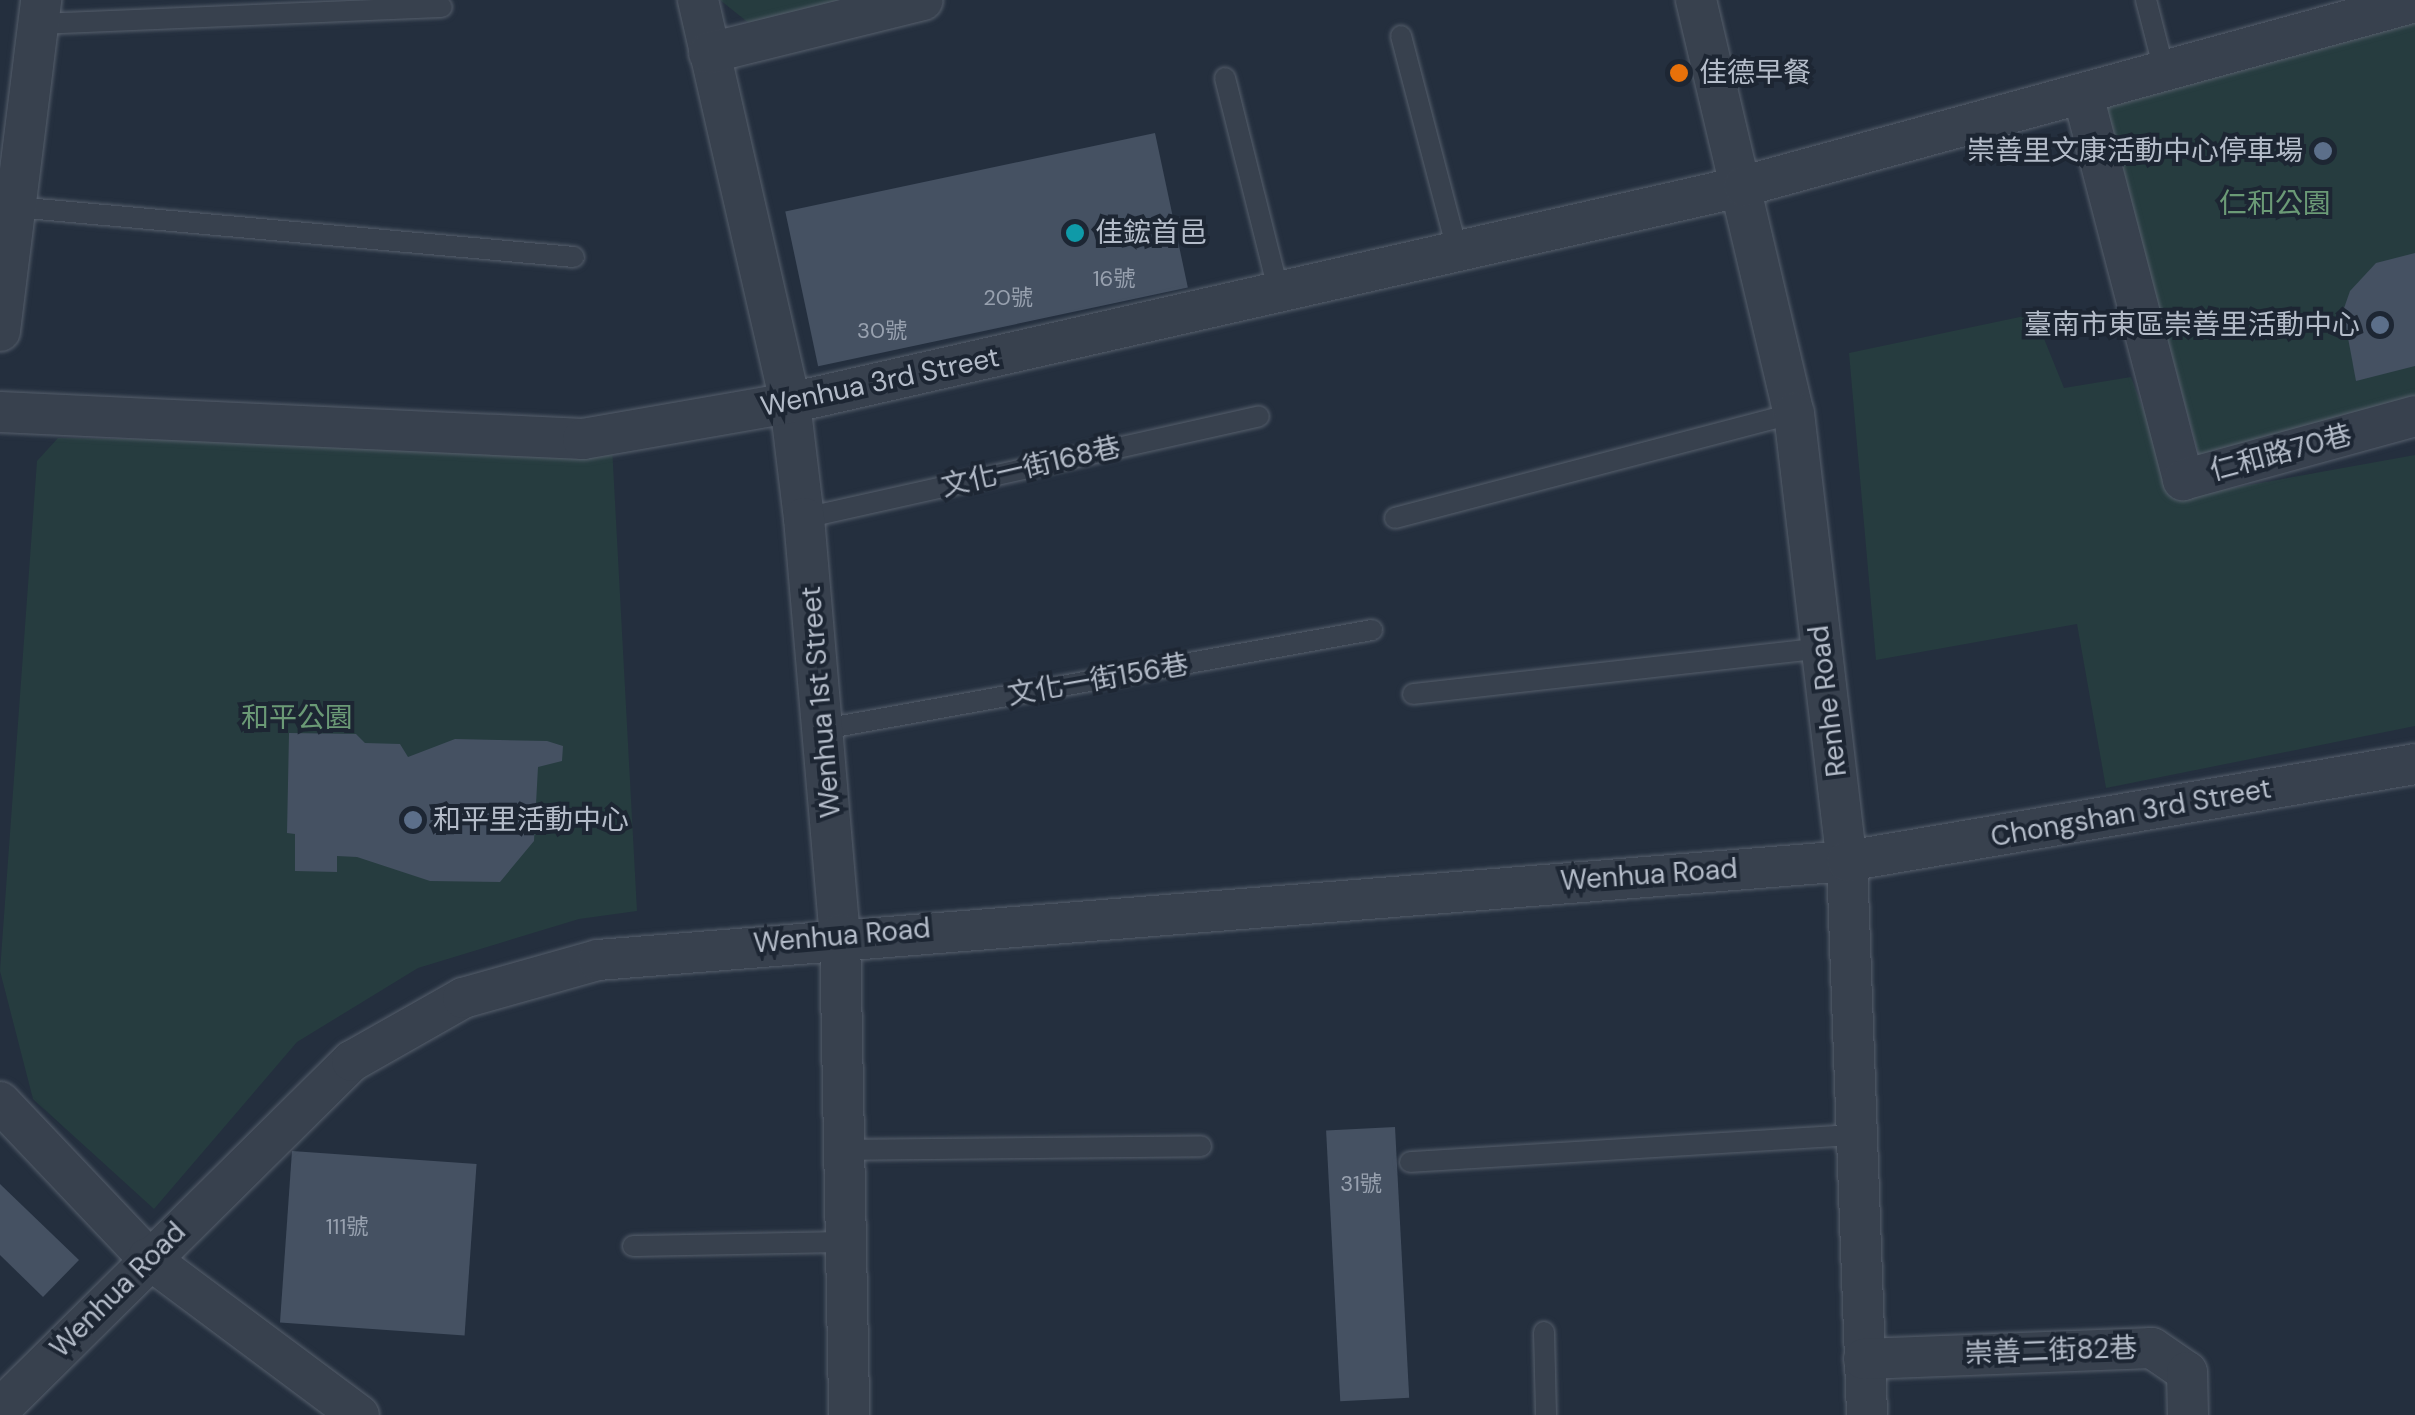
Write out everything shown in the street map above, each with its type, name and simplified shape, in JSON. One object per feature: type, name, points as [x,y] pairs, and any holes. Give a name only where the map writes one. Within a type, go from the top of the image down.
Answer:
[{"type":"street","name":"Wenhua 1st Street","points":[[698,0],[790,403],[804,518],[840,934],[849,1415]]},
{"type":"street","points":[[709,53],[922,0]]},
{"type":"street","name":"Renhe Road","points":[[1696,0],[1744,186],[1794,413],[1846,861],[1867,1415]]},
{"type":"street","points":[[1744,186],[2166,74],[2360,9],[2415,2]]},
{"type":"street","points":[[0,331],[39,12]]},
{"type":"street","name":"仁和路70巷","points":[[2083,96],[2183,480],[2415,416]]},
{"type":"street","name":"Wenhua 3rd Street","points":[[0,412],[582,438],[790,403],[1744,186]]},
{"type":"street","name":"Chongshan 3rd Street","points":[[1846,861],[2415,764]]},
{"type":"street","name":"Wenhua Road","points":[[0,1409],[148,1258],[352,1061],[463,998],[598,960],[840,934],[1846,861]]},
{"type":"street","points":[[0,1102],[148,1258],[359,1415]]},
{"type":"street","name":"崇善二街82巷","points":[[1864,1359],[2152,1348],[2188,1372],[2188,1415]]},
{"type":"lane","points":[[2146,0],[2166,74]]},
{"type":"lane","points":[[39,12],[442,6]]},
{"type":"lane","points":[[1402,36],[1457,250]]},
{"type":"lane","points":[[1225,78],[1279,293]]},
{"type":"lane","points":[[15,207],[574,258]]},
{"type":"lane","points":[[1395,518],[1794,413]]},
{"type":"lane","name":"文化一街168巷","points":[[804,518],[1259,416]]},
{"type":"lane","name":"文化一街156巷","points":[[824,730],[1372,630]]},
{"type":"lane","points":[[1414,694],[1822,648]]},
{"type":"lane","points":[[1410,1162],[1855,1135]]},
{"type":"lane","points":[[842,1150],[1201,1146]]},
{"type":"lane","points":[[632,1246],[844,1242]]},
{"type":"lane","points":[[1544,1332],[1546,1415]]},
{"type":"green space","points":[[720,0],[843,0],[750,24]]},
{"type":"green space","name":"仁和公園","points":[[2415,17],[2415,398],[2199,456],[2104,105]]},
{"type":"green space","points":[[2034,314],[2064,388],[2131,377],[2177,498],[2415,455],[2415,726],[2106,788],[2077,624],[1876,660],[1849,353]]},
{"type":"green space","name":"和平公園","points":[[58,438],[612,446],[637,911],[579,919],[418,968],[297,1042],[154,1209],[33,1099],[0,971],[37,461]]},
{"type":"building","points":[[1155,133],[1188,288],[818,366],[785,212]]},
{"type":"building","name":"臺南市東區崇善里活動中心","points":[[2415,253],[2415,366],[2356,381],[2343,311],[2350,291],[2376,263]]},
{"type":"building","name":"和平里活動中心","points":[[289,733],[356,734],[365,743],[400,744],[408,757],[455,739],[547,741],[563,746],[562,761],[538,767],[534,841],[500,882],[430,881],[357,857],[337,856],[337,872],[295,871],[295,834],[287,833]]},
{"type":"building","points":[[1395,1127],[1409,1398],[1340,1401],[1326,1131]]},
{"type":"building","points":[[292,1151],[477,1164],[465,1335],[280,1323]]},
{"type":"building","points":[[0,1184],[79,1260],[43,1297],[0,1255]]},
{"type":"place","name":"佳德早餐","points":[[1679,73]]},
{"type":"place","name":"崇善里文康活動中心停車場","points":[[2323,151]]},
{"type":"place","name":"佳鋐首邑","points":[[1075,233]]},
{"type":"place","name":"臺南市東區崇善里活動中心","points":[[2380,325]]},
{"type":"place","name":"和平里活動中心","points":[[413,820]]}]
